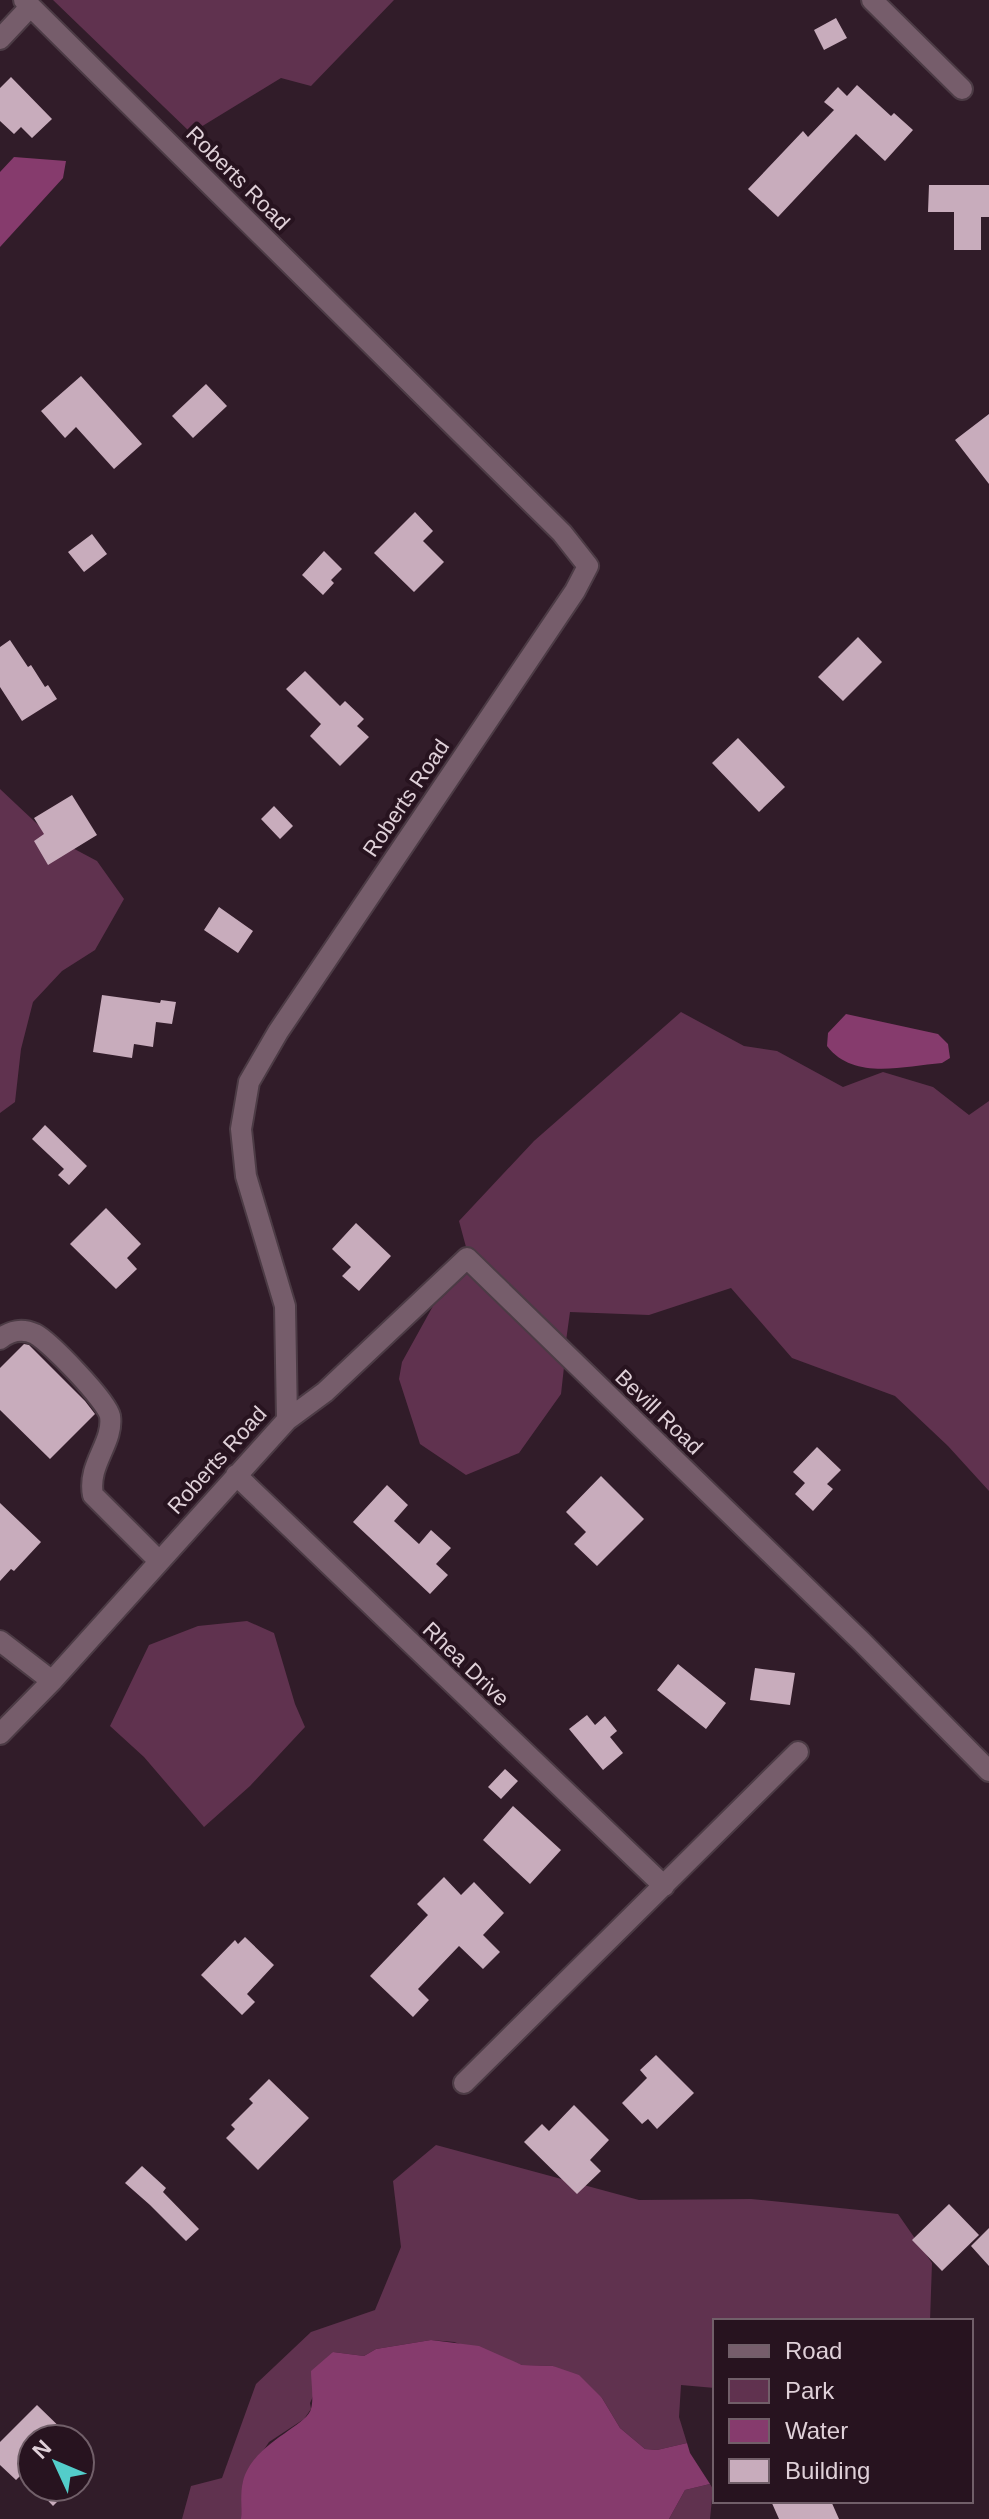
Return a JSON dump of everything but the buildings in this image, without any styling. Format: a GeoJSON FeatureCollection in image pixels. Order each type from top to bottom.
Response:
{"type":"FeatureCollection","features":[{"type":"Feature","properties":{"kind":"street"},"geometry":{"type":"LineString","coordinates":[[872,0],[962,89]]}},
{"type":"Feature","properties":{"kind":"street"},"geometry":{"type":"LineString","coordinates":[[0,39],[27,3]]}},
{"type":"Feature","properties":{"kind":"street","name":"Roberts Road"},"geometry":{"type":"LineString","coordinates":[[0,1734],[52,1681],[287,1420],[285,1306],[246,1176],[241,1129],[249,1082],[278,1032],[575,591],[588,566],[562,533],[27,3]]}},
{"type":"Feature","properties":{"kind":"street","name":"Bevill Road"},"geometry":{"type":"LineString","coordinates":[[287,1420],[325,1392],[467,1258],[861,1641],[989,1771]]}},
{"type":"Feature","properties":{"kind":"street"},"geometry":{"type":"LineString","coordinates":[[0,1339],[9,1332],[17,1331],[37,1335],[105,1403],[110,1422],[91,1479],[93,1495],[159,1561]]}},
{"type":"Feature","properties":{"kind":"street","name":"Rhea Drive"},"geometry":{"type":"LineString","coordinates":[[236,1475],[664,1886]]}},
{"type":"Feature","properties":{"kind":"street"},"geometry":{"type":"LineString","coordinates":[[0,1641],[52,1681]]}},
{"type":"Feature","properties":{"kind":"street"},"geometry":{"type":"LineString","coordinates":[[464,2083],[798,1752]]}},
{"type":"Feature","properties":{"kind":"green space"},"geometry":{"type":"Polygon","coordinates":[[[53,0],[394,0],[311,86],[281,78],[191,133],[53,0]]]}},
{"type":"Feature","properties":{"kind":"green space"},"geometry":{"type":"Polygon","coordinates":[[[0,789],[50,836],[97,861],[124,899],[95,950],[62,971],[33,1002],[21,1049],[15,1102],[0,1113],[0,789]]]}},
{"type":"Feature","properties":{"kind":"green space"},"geometry":{"type":"Polygon","coordinates":[[[681,1012],[744,1046],[777,1051],[843,1087],[883,1072],[933,1087],[969,1115],[989,1101],[989,1491],[948,1446],[895,1396],[792,1358],[731,1288],[649,1315],[570,1312],[566,1341],[474,1251],[464,1250],[466,1247],[459,1221],[534,1141],[681,1012]]]}},
{"type":"Feature","properties":{"kind":"green space"},"geometry":{"type":"Polygon","coordinates":[[[468,1273],[564,1367],[561,1394],[519,1453],[466,1475],[420,1444],[399,1379],[402,1362],[433,1306],[468,1273]]]}},
{"type":"Feature","properties":{"kind":"green space"},"geometry":{"type":"Polygon","coordinates":[[[247,1621],[274,1633],[305,1727],[250,1786],[204,1827],[144,1757],[110,1726],[149,1645],[198,1626],[247,1621]]]}},
{"type":"Feature","properties":{"kind":"green space"},"geometry":{"type":"Polygon","coordinates":[[[436,2145],[639,2200],[751,2199],[898,2214],[932,2263],[930,2319],[713,2319],[713,2388],[681,2385],[679,2417],[687,2443],[657,2450],[645,2449],[620,2428],[602,2398],[553,2366],[522,2365],[454,2342],[431,2340],[376,2349],[364,2356],[333,2352],[310,2403],[311,2409],[304,2419],[269,2442],[243,2481],[241,2519],[182,2519],[191,2486],[222,2478],[256,2384],[311,2332],[375,2310],[401,2247],[393,2181],[436,2145]]]}},
{"type":"Feature","properties":{"kind":"green space"},"geometry":{"type":"Polygon","coordinates":[[[710,2484],[713,2489],[710,2519],[669,2519],[685,2490],[710,2484]]]}},
{"type":"Feature","properties":{"kind":"water"},"geometry":{"type":"Polygon","coordinates":[[[14,157],[66,161],[63,178],[0,247],[0,172],[14,157]]]}},
{"type":"Feature","properties":{"kind":"water"},"geometry":{"type":"Polygon","coordinates":[[[846,1014],[938,1034],[948,1044],[950,1058],[942,1063],[880,1069],[851,1064],[827,1046],[828,1033],[846,1014]]]}},
{"type":"Feature","properties":{"kind":"water"},"geometry":{"type":"Polygon","coordinates":[[[431,2340],[479,2346],[522,2365],[553,2366],[579,2375],[602,2398],[620,2428],[645,2449],[657,2450],[687,2443],[710,2484],[685,2490],[669,2519],[241,2519],[242,2486],[249,2468],[257,2456],[300,2422],[311,2409],[311,2371],[333,2352],[364,2356],[376,2349],[431,2340]]]}}]}
